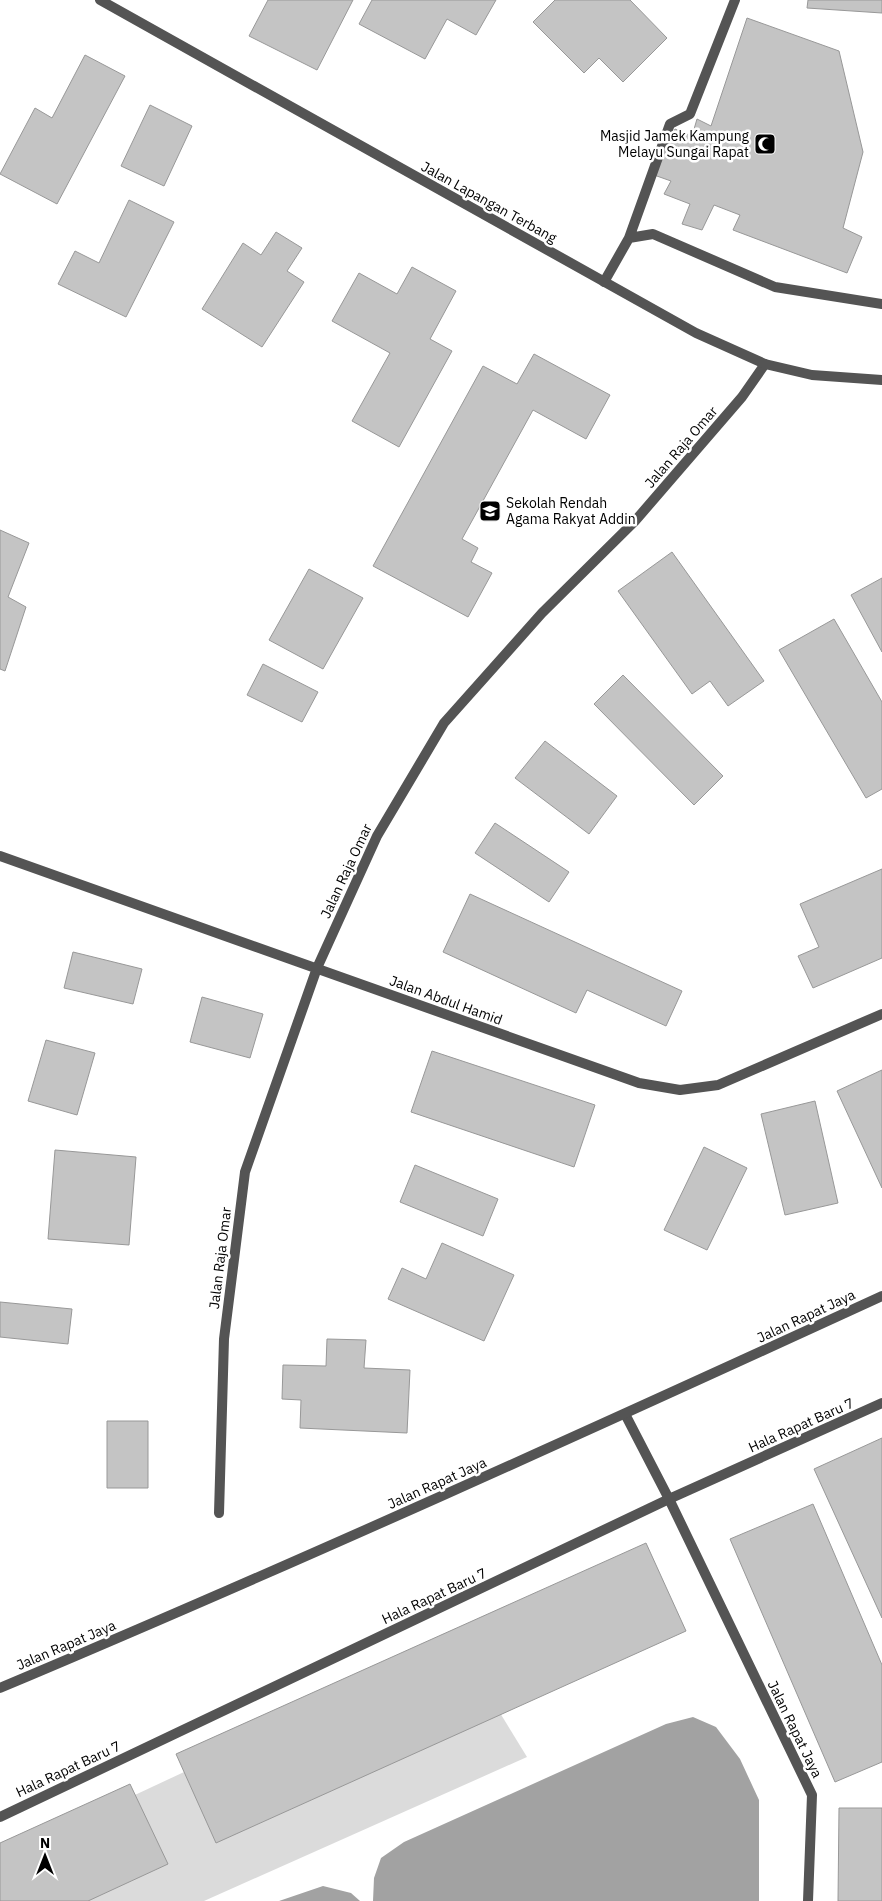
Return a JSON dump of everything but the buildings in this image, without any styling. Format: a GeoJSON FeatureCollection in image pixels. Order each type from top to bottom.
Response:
{"type":"FeatureCollection","features":[{"type":"Feature","properties":{"kind":"street","name":"Jalan Lapangan Terbang"},"geometry":{"type":"LineString","coordinates":[[100,0],[696,333],[765,364],[812,375],[870,381],[882,380]]}},
{"type":"Feature","properties":{"kind":"street"},"geometry":{"type":"LineString","coordinates":[[604,282],[629,238],[670,124],[690,114],[735,0]]}},
{"type":"Feature","properties":{"kind":"street"},"geometry":{"type":"LineString","coordinates":[[629,238],[653,234],[775,287],[882,304]]}},
{"type":"Feature","properties":{"kind":"street","name":"Jalan Raja Omar"},"geometry":{"type":"LineString","coordinates":[[219,1513],[224,1339],[245,1172],[316,968],[377,836],[444,723],[542,613],[635,521],[742,397],[765,364]]}},
{"type":"Feature","properties":{"kind":"street","name":"Jalan Abdul Hamid"},"geometry":{"type":"LineString","coordinates":[[0,856],[639,1083],[680,1090],[718,1085],[882,1014]]}},
{"type":"Feature","properties":{"kind":"street","name":"Jalan Rapat Jaya"},"geometry":{"type":"LineString","coordinates":[[0,1688],[212,1599],[625,1414],[882,1296]]}},
{"type":"Feature","properties":{"kind":"street","name":"Hala Rapat Baru 7"},"geometry":{"type":"LineString","coordinates":[[0,1817],[669,1499],[882,1403]]}},
{"type":"Feature","properties":{"kind":"street","name":"Jalan Rapat Jaya"},"geometry":{"type":"LineString","coordinates":[[625,1414],[669,1499],[812,1795],[808,1901]]}},
{"type":"Feature","properties":{"kind":"shaded area"},"geometry":{"type":"Polygon","coordinates":[[[458,1644],[527,1757],[204,1901],[0,1901],[0,1858],[458,1644]]]}},
{"type":"Feature","properties":{"kind":"shaded area"},"geometry":{"type":"Polygon","coordinates":[[[693,1717],[716,1727],[740,1759],[759,1800],[759,1901],[373,1901],[374,1878],[381,1858],[404,1842],[666,1724],[693,1717]]]}},
{"type":"Feature","properties":{"kind":"shaded area"},"geometry":{"type":"Polygon","coordinates":[[[323,1886],[351,1893],[360,1901],[279,1901],[323,1886]]]}},
{"type":"Feature","properties":{"kind":"place","name":"Masjid Jamek Kampung Melayu Sungai Rapat"},"geometry":{"type":"Point","coordinates":[765,144]}},
{"type":"Feature","properties":{"kind":"place","name":"Sekolah Rendah Agama Rakyat Addin"},"geometry":{"type":"Point","coordinates":[490,511]}}]}
